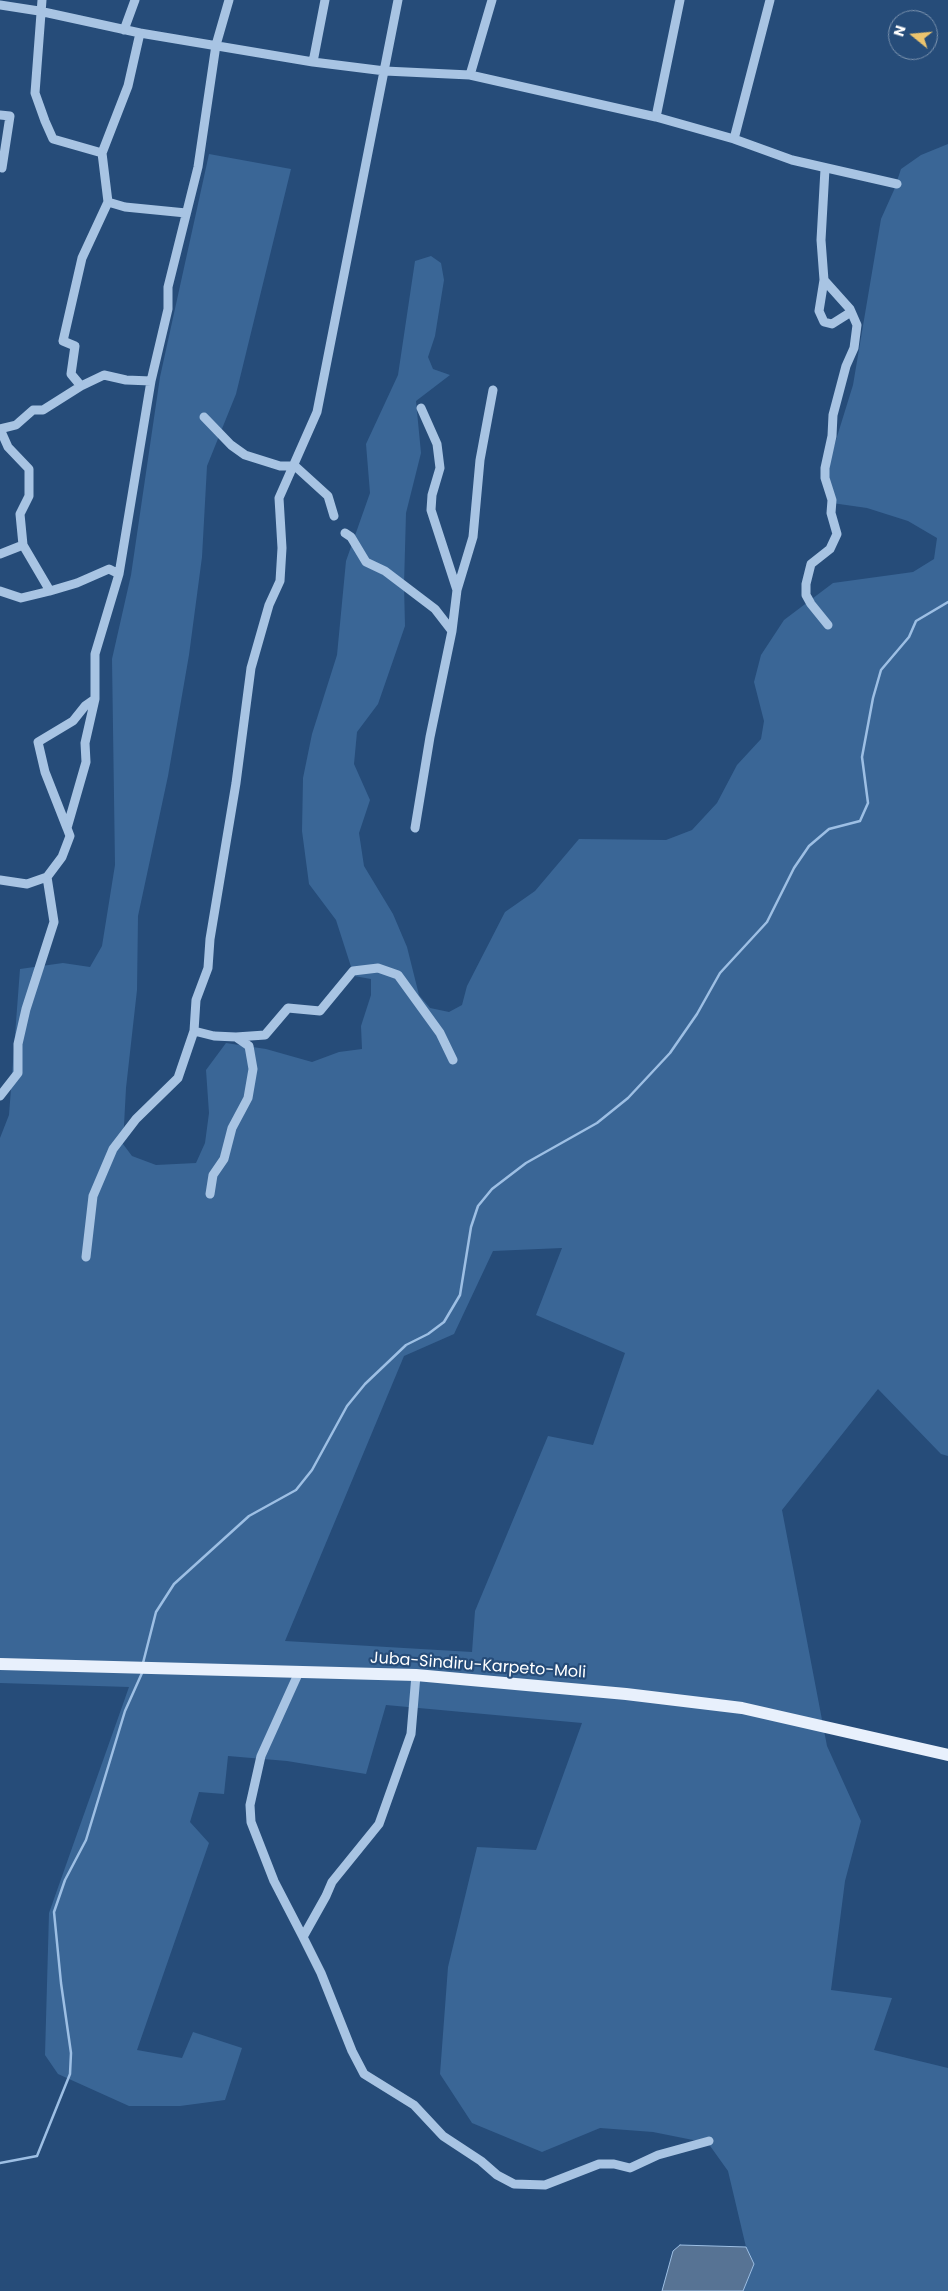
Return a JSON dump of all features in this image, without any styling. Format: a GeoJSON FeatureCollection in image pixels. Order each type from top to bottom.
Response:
{"type":"FeatureCollection","features":[{"type":"Feature","properties":{"kind":"main road","name":"Juba-Sindiru-Karpeto-Moli"},"geometry":{"type":"LineString","coordinates":[[0,1664],[416,1675],[626,1694],[742,1708],[948,1755]]}},
{"type":"Feature","properties":{"kind":"street"},"geometry":{"type":"LineString","coordinates":[[42,0],[39,11],[35,93],[53,139],[102,153]]}},
{"type":"Feature","properties":{"kind":"street"},"geometry":{"type":"LineString","coordinates":[[124,30],[135,0]]}},
{"type":"Feature","properties":{"kind":"street"},"geometry":{"type":"LineString","coordinates":[[68,828],[86,762],[85,743],[95,698],[95,654],[119,574],[151,381],[168,309],[168,287],[198,167],[216,45],[229,0]]}},
{"type":"Feature","properties":{"kind":"street"},"geometry":{"type":"LineString","coordinates":[[314,62],[325,0]]}},
{"type":"Feature","properties":{"kind":"street"},"geometry":{"type":"LineString","coordinates":[[86,1257],[93,1196],[113,1149],[136,1119],[178,1078],[194,1031],[196,1000],[208,968],[210,939],[236,782],[251,668],[269,605],[280,581],[282,548],[279,498],[295,466],[317,412],[398,0]]}},
{"type":"Feature","properties":{"kind":"street"},"geometry":{"type":"LineString","coordinates":[[470,75],[492,0]]}},
{"type":"Feature","properties":{"kind":"street"},"geometry":{"type":"LineString","coordinates":[[656,117],[680,0]]}},
{"type":"Feature","properties":{"kind":"street"},"geometry":{"type":"LineString","coordinates":[[734,139],[770,0]]}},
{"type":"Feature","properties":{"kind":"street"},"geometry":{"type":"LineString","coordinates":[[0,5],[39,11],[140,33],[314,62],[385,71],[470,75],[656,117],[734,139],[792,160],[898,184]]}},
{"type":"Feature","properties":{"kind":"street"},"geometry":{"type":"LineString","coordinates":[[81,386],[71,374],[75,346],[63,341],[82,258],[108,202],[102,153],[128,86],[140,33]]}},
{"type":"Feature","properties":{"kind":"street"},"geometry":{"type":"LineString","coordinates":[[0,115],[10,116],[2,168],[0,167]]}},
{"type":"Feature","properties":{"kind":"street"},"geometry":{"type":"LineString","coordinates":[[825,169],[821,240],[824,280],[819,311],[824,322],[832,324],[851,312]]}},
{"type":"Feature","properties":{"kind":"street"},"geometry":{"type":"LineString","coordinates":[[108,202],[125,207],[186,213]]}},
{"type":"Feature","properties":{"kind":"street"},"geometry":{"type":"LineString","coordinates":[[824,280],[851,312],[857,325],[857,334],[833,415],[832,436],[825,468],[825,478],[832,500],[831,513],[837,534],[830,549],[811,564],[806,584],[806,595],[828,625]]}},
{"type":"Feature","properties":{"kind":"street"},"geometry":{"type":"LineString","coordinates":[[50,591],[23,544],[20,514],[29,496],[29,469],[8,447],[0,429],[16,425],[33,410],[43,410],[81,386],[104,375],[126,380],[151,381]]}},
{"type":"Feature","properties":{"kind":"street"},"geometry":{"type":"LineString","coordinates":[[415,828],[432,728],[452,631],[457,590],[473,537],[480,460],[493,390]]}},
{"type":"Feature","properties":{"kind":"street"},"geometry":{"type":"LineString","coordinates":[[421,408],[437,444],[440,468],[432,494],[430,510],[457,590]]}},
{"type":"Feature","properties":{"kind":"street"},"geometry":{"type":"LineString","coordinates":[[204,417],[231,445],[245,455],[280,466],[295,466],[328,496],[334,516]]}},
{"type":"Feature","properties":{"kind":"street"},"geometry":{"type":"LineString","coordinates":[[345,533],[351,538],[366,562],[385,572],[435,609],[452,631]]}},
{"type":"Feature","properties":{"kind":"street"},"geometry":{"type":"LineString","coordinates":[[0,554],[23,544]]}},
{"type":"Feature","properties":{"kind":"street"},"geometry":{"type":"LineString","coordinates":[[0,590],[21,598],[50,591],[109,569],[119,574]]}},
{"type":"Feature","properties":{"kind":"street"},"geometry":{"type":"LineString","coordinates":[[0,880],[28,884],[47,877],[62,857],[70,836],[45,772],[38,742],[73,721],[85,706],[95,698]]}},
{"type":"Feature","properties":{"kind":"street"},"geometry":{"type":"LineString","coordinates":[[0,1096],[18,1073],[18,1044],[26,1009],[54,922],[47,877]]}},
{"type":"Feature","properties":{"kind":"street"},"geometry":{"type":"LineString","coordinates":[[194,1031],[214,1036],[264,1035],[288,1008],[320,1011],[353,971],[378,968],[398,975],[440,1033],[453,1060]]}},
{"type":"Feature","properties":{"kind":"street"},"geometry":{"type":"LineString","coordinates":[[210,1194],[213,1175],[224,1159],[232,1128],[248,1098],[253,1069],[249,1046],[236,1037]]}},
{"type":"Feature","properties":{"kind":"street"},"geometry":{"type":"LineString","coordinates":[[298,1672],[261,1756],[250,1805],[251,1822],[274,1881],[321,1973],[352,2051],[364,2074],[414,2105],[443,2136],[481,2161],[497,2175],[514,2184],[545,2185],[599,2164],[614,2164],[630,2168],[658,2155],[709,2141]]}},
{"type":"Feature","properties":{"kind":"street"},"geometry":{"type":"LineString","coordinates":[[303,1937],[332,1882],[379,1824],[411,1734],[416,1675]]}},
{"type":"Feature","properties":{"kind":"shaded area"},"geometry":{"type":"Polygon","coordinates":[[[948,144],[948,1456],[941,1454],[878,1389],[782,1510],[827,1746],[861,1821],[845,1881],[831,1990],[892,1998],[874,2050],[948,2068],[948,2291],[743,2291],[754,2264],[746,2247],[728,2171],[708,2143],[653,2132],[600,2128],[542,2152],[472,2123],[440,2074],[448,1967],[477,1847],[536,1850],[582,1723],[386,1705],[366,1774],[287,1761],[228,1756],[224,1794],[199,1792],[190,1822],[209,1843],[137,2050],[182,2058],[193,2032],[242,2048],[225,2100],[180,2106],[129,2106],[58,2074],[45,2055],[49,1913],[129,1687],[0,1683],[0,1138],[9,1115],[20,969],[63,963],[90,967],[102,946],[115,865],[112,659],[131,575],[160,377],[209,154],[291,169],[236,394],[207,466],[202,557],[189,655],[168,776],[138,916],[137,990],[126,1088],[123,1144],[132,1156],[156,1165],[196,1163],[205,1143],[209,1113],[206,1070],[226,1043],[266,1049],[312,1062],[339,1052],[362,1049],[361,1026],[371,995],[371,979],[354,976],[336,920],[309,884],[302,831],[303,778],[312,734],[337,655],[346,561],[370,493],[366,444],[398,375],[415,261],[431,256],[441,263],[444,280],[435,336],[428,357],[433,369],[450,375],[416,401],[421,453],[406,513],[405,626],[378,704],[357,732],[354,764],[370,800],[359,833],[364,866],[393,914],[407,947],[419,995],[430,1008],[449,1012],[462,1005],[467,986],[505,912],[535,891],[579,839],[666,840],[692,830],[717,803],[737,765],[761,739],[764,721],[754,682],[761,655],[784,620],[833,583],[913,572],[934,559],[937,538],[908,521],[867,508],[832,503],[823,482],[853,385],[881,219],[901,169],[921,155],[948,144]],[[562,1248],[493,1251],[454,1334],[404,1356],[285,1641],[472,1652],[475,1611],[548,1436],[593,1445],[625,1353],[536,1315],[562,1248]]]}},
{"type":"Feature","properties":{"kind":"shaded area"},"geometry":{"type":"Polygon","coordinates":[[[680,2245],[746,2247],[754,2264],[743,2291],[662,2291],[673,2251],[680,2245]]]}},
{"type":"Feature","properties":{"kind":"waterway"},"geometry":{"type":"LineString","coordinates":[[143,1663],[156,1612],[174,1584],[249,1516],[296,1490],[312,1470],[347,1406],[365,1384],[406,1345],[428,1334],[444,1322],[460,1295],[471,1227],[478,1206],[492,1189],[526,1163],[597,1123],[628,1098],[670,1053],[697,1014],[720,973],[767,922],[794,868],[809,846],[829,829],[860,821],[868,803],[862,757],[873,698],[881,670],[909,637],[916,621],[948,602]]}},
{"type":"Feature","properties":{"kind":"waterway"},"geometry":{"type":"LineString","coordinates":[[0,2163],[37,2156],[70,2074],[71,2053],[61,1983],[54,1912],[65,1880],[86,1840],[125,1711],[142,1673]]}}]}
